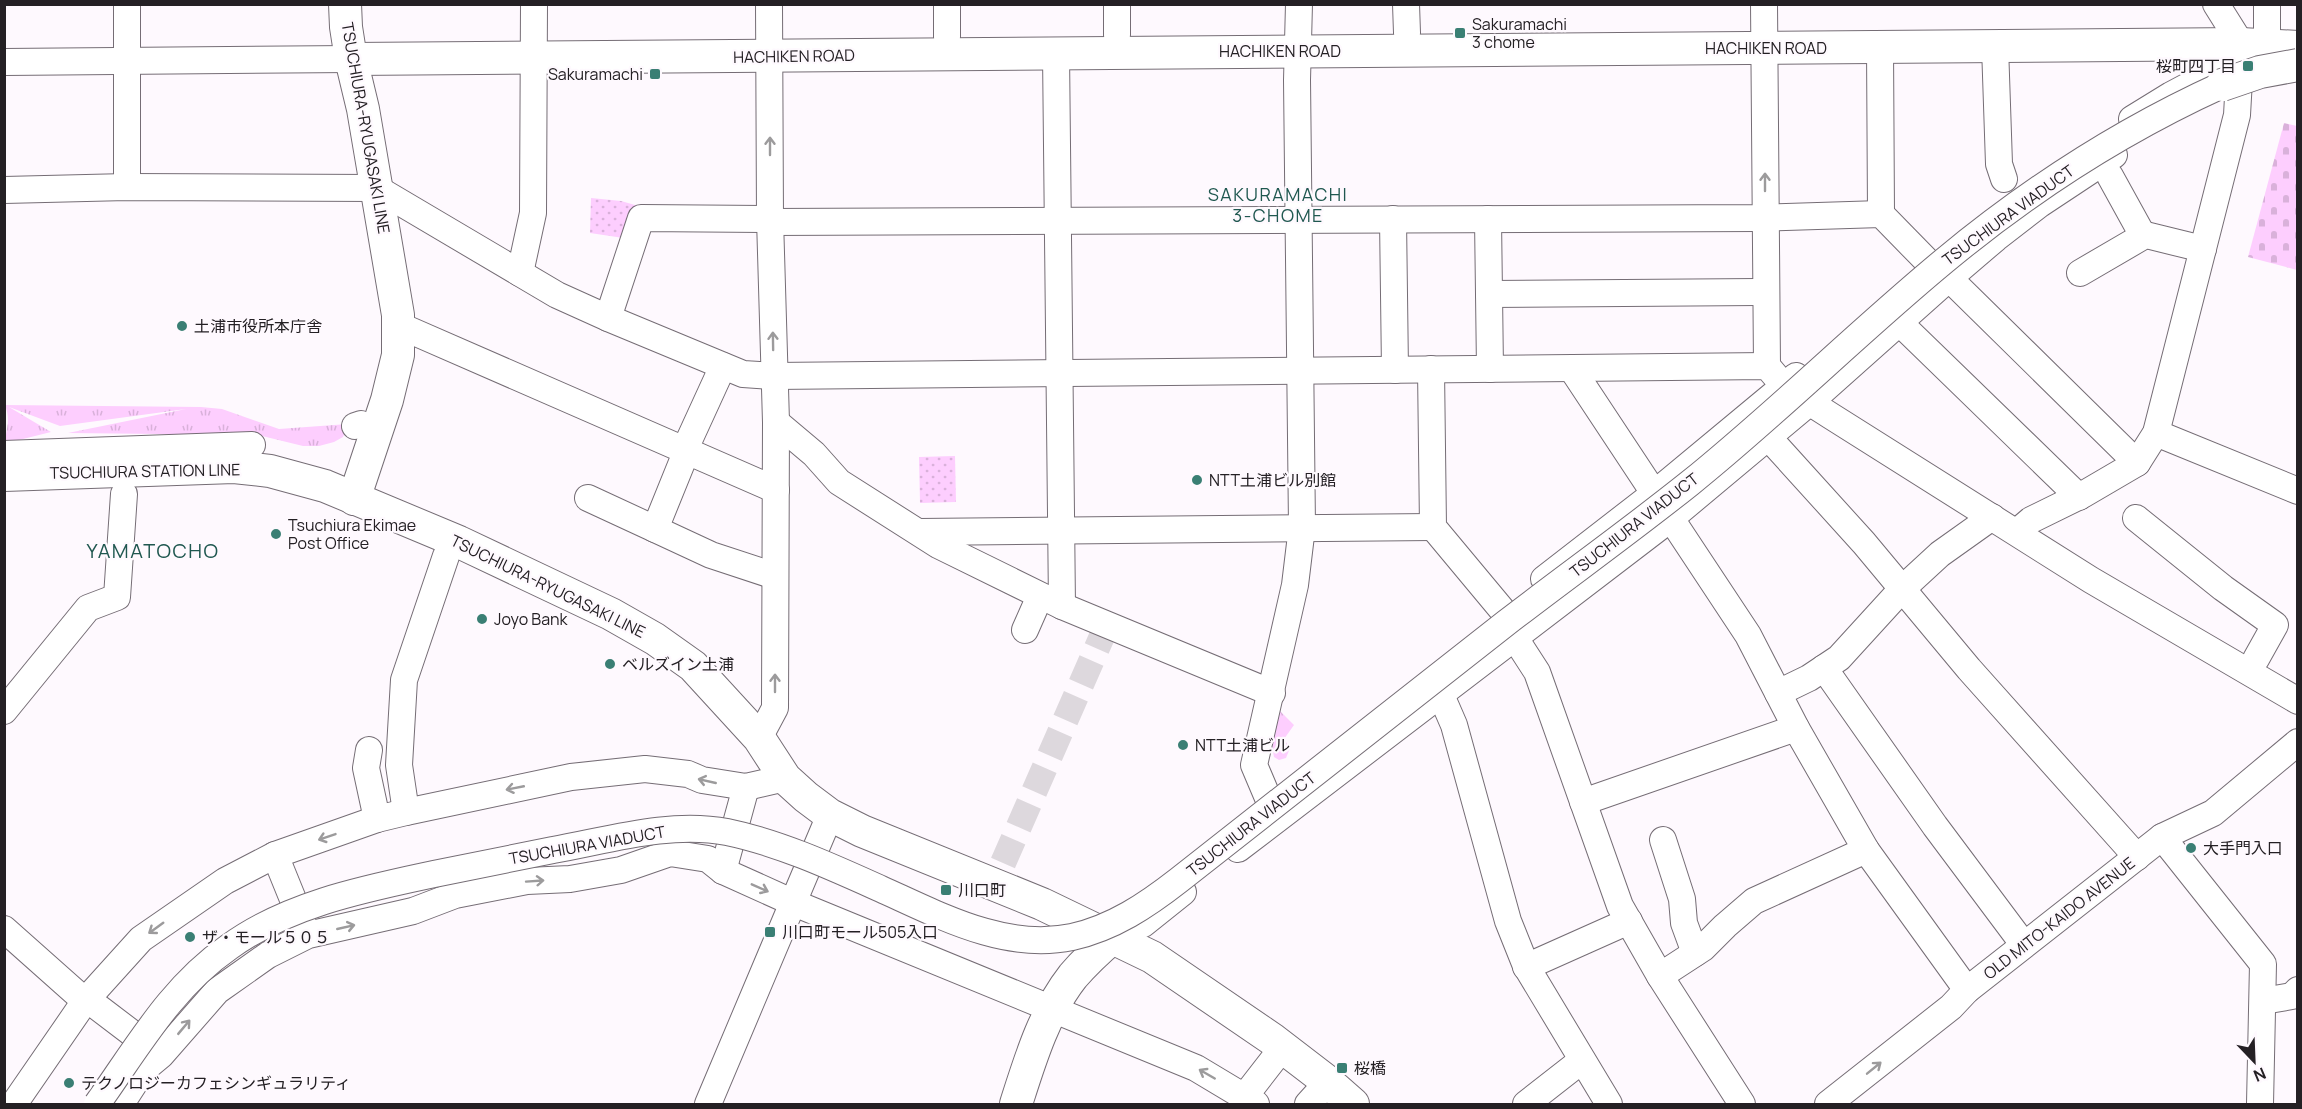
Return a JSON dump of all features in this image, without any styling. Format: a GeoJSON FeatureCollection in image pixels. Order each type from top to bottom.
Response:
{"type":"FeatureCollection","features":[{"type":"Feature","properties":{"kind":"main road","name":"TSUCHIURA-RYUGASAKI LINE"},"geometry":{"type":"LineString","coordinates":[[345,4],[351,59],[363,109],[392,270],[398,325],[398,355],[387,400],[354,499],[527,573],[656,639],[693,666],[759,738],[785,778],[830,815],[862,831],[1042,904],[1113,937],[1166,966],[1283,1047],[1318,1093],[1353,1104]]}},
{"type":"Feature","properties":{"kind":"main road","name":"HACHIKEN ROAD"},"geometry":{"type":"LineString","coordinates":[[351,59],[2208,45]]}},
{"type":"Feature","properties":{"kind":"main road"},"geometry":{"type":"LineString","coordinates":[[2208,45],[2265,63]]}},
{"type":"Feature","properties":{"kind":"main road","name":"TSUCHIURA STATION LINE"},"geometry":{"type":"LineString","coordinates":[[4,475],[234,467],[299,477],[354,499]]}},
{"type":"Feature","properties":{"kind":"main road"},"geometry":{"type":"LineString","coordinates":[[1016,1104],[1038,1040],[1053,1008],[1083,965],[1113,937]]}},
{"type":"Feature","properties":{"kind":"street"},"geometry":{"type":"LineString","coordinates":[[127,4],[127,187]]}},
{"type":"Feature","properties":{"kind":"street"},"geometry":{"type":"LineString","coordinates":[[520,273],[533,213],[534,4]]}},
{"type":"Feature","properties":{"kind":"street"},"geometry":{"type":"LineString","coordinates":[[759,738],[775,708],[776,422],[770,220],[768,4]]}},
{"type":"Feature","properties":{"kind":"street"},"geometry":{"type":"LineString","coordinates":[[947,4],[948,37]]}},
{"type":"Feature","properties":{"kind":"street"},"geometry":{"type":"LineString","coordinates":[[1117,4],[1117,35]]}},
{"type":"Feature","properties":{"kind":"street"},"geometry":{"type":"LineString","coordinates":[[1268,798],[1254,765],[1295,585],[1302,527],[1299,4]]}},
{"type":"Feature","properties":{"kind":"street"},"geometry":{"type":"LineString","coordinates":[[1406,4],[1407,33]]}},
{"type":"Feature","properties":{"kind":"street"},"geometry":{"type":"LineString","coordinates":[[1764,4],[1767,366],[1784,386],[2091,580],[2298,701]]}},
{"type":"Feature","properties":{"kind":"street"},"geometry":{"type":"LineString","coordinates":[[2199,4],[2208,24],[2208,45]]}},
{"type":"Feature","properties":{"kind":"street"},"geometry":{"type":"LineString","coordinates":[[2216,4],[2265,63]]}},
{"type":"Feature","properties":{"kind":"street"},"geometry":{"type":"LineString","coordinates":[[2017,532],[2031,520],[2079,497],[2137,463],[2156,433],[2237,115],[2265,63],[2267,4]]}},
{"type":"Feature","properties":{"kind":"street"},"geometry":{"type":"LineString","coordinates":[[1995,46],[1999,164],[2004,179]]}},
{"type":"Feature","properties":{"kind":"street"},"geometry":{"type":"LineString","coordinates":[[1880,47],[1881,214],[1928,261]]}},
{"type":"Feature","properties":{"kind":"street"},"geometry":{"type":"LineString","coordinates":[[1025,630],[1051,601],[1061,529],[1056,53]]}},
{"type":"Feature","properties":{"kind":"street"},"geometry":{"type":"LineString","coordinates":[[11,63],[351,59]]}},
{"type":"Feature","properties":{"kind":"street"},"geometry":{"type":"LineString","coordinates":[[1113,937],[1127,914],[1268,798],[1655,493],[1784,386],[1928,261],[2026,186],[2171,95],[2265,63]]}},
{"type":"Feature","properties":{"kind":"street"},"geometry":{"type":"LineString","coordinates":[[1113,937],[1143,924],[1670,519],[1809,402],[1948,279],[2040,204],[2151,132],[2265,63]]}},
{"type":"Feature","properties":{"kind":"street","name":"TSUCHIURA VIADUCT"},"geometry":{"type":"LineString","coordinates":[[98,1104],[168,1001],[201,969],[230,946],[257,929],[325,901],[366,888],[637,834],[696,829],[742,836],[833,868],[965,925],[1020,939],[1046,940],[1074,936],[1117,921],[1148,904],[1690,482],[1798,391],[1922,280],[2024,200],[2080,163],[2175,106],[2265,63]]}},
{"type":"Feature","properties":{"kind":"street"},"geometry":{"type":"LineString","coordinates":[[2110,176],[2142,234],[2203,249]]}},
{"type":"Feature","properties":{"kind":"street"},"geometry":{"type":"LineString","coordinates":[[4,190],[127,187],[376,188],[557,295],[743,374],[774,376],[1060,375],[1767,366]]}},
{"type":"Feature","properties":{"kind":"street"},"geometry":{"type":"LineString","coordinates":[[608,318],[641,218],[1058,222],[1765,218],[1881,214]]}},
{"type":"Feature","properties":{"kind":"street"},"geometry":{"type":"LineString","coordinates":[[1393,219],[1395,370]]}},
{"type":"Feature","properties":{"kind":"street"},"geometry":{"type":"LineString","coordinates":[[1488,219],[1490,369]]}},
{"type":"Feature","properties":{"kind":"street"},"geometry":{"type":"LineString","coordinates":[[2080,273],[2140,238],[2142,234]]}},
{"type":"Feature","properties":{"kind":"street"},"geometry":{"type":"LineString","coordinates":[[1957,285],[2137,463]]}},
{"type":"Feature","properties":{"kind":"street"},"geometry":{"type":"LineString","coordinates":[[1489,294],[1758,292]]}},
{"type":"Feature","properties":{"kind":"street"},"geometry":{"type":"LineString","coordinates":[[398,325],[776,489]]}},
{"type":"Feature","properties":{"kind":"street"},"geometry":{"type":"LineString","coordinates":[[1907,330],[2079,497]]}},
{"type":"Feature","properties":{"kind":"street"},"geometry":{"type":"LineString","coordinates":[[655,529],[686,450],[723,366]]}},
{"type":"Feature","properties":{"kind":"street"},"geometry":{"type":"LineString","coordinates":[[1431,369],[1433,527],[1503,611],[1515,638],[1537,672],[1620,906],[1660,976],[1742,1104]]}},
{"type":"Feature","properties":{"kind":"street"},"geometry":{"type":"LineString","coordinates":[[1572,369],[1748,635],[1796,728],[1866,850],[1967,990]]}},
{"type":"Feature","properties":{"kind":"street"},"geometry":{"type":"LineString","coordinates":[[776,422],[814,454],[839,483],[938,546],[1051,601],[1272,693]]}},
{"type":"Feature","properties":{"kind":"street"},"geometry":{"type":"LineString","coordinates":[[2156,433],[2298,491]]}},
{"type":"Feature","properties":{"kind":"street"},"geometry":{"type":"LineString","coordinates":[[1768,437],[1864,543],[1969,669],[2137,857]]}},
{"type":"Feature","properties":{"kind":"street"},"geometry":{"type":"LineString","coordinates":[[4,454],[252,445]]}},
{"type":"Feature","properties":{"kind":"street"},"geometry":{"type":"LineString","coordinates":[[4,711],[88,608],[117,597],[124,494]]}},
{"type":"Feature","properties":{"kind":"street"},"geometry":{"type":"LineString","coordinates":[[588,498],[711,555],[775,576]]}},
{"type":"Feature","properties":{"kind":"street"},"geometry":{"type":"LineString","coordinates":[[1778,693],[1839,658],[1902,589],[1940,554],[1992,517]]}},
{"type":"Feature","properties":{"kind":"street"},"geometry":{"type":"LineString","coordinates":[[2136,518],[2223,588],[2275,625],[2256,659]]}},
{"type":"Feature","properties":{"kind":"street"},"geometry":{"type":"LineString","coordinates":[[919,532],[1433,527]]}},
{"type":"Feature","properties":{"kind":"street"},"geometry":{"type":"LineString","coordinates":[[406,812],[399,765],[404,680],[446,556]]}},
{"type":"Feature","properties":{"kind":"street"},"geometry":{"type":"LineString","coordinates":[[1824,668],[1935,826],[2018,937]]}},
{"type":"Feature","properties":{"kind":"street"},"geometry":{"type":"LineString","coordinates":[[1441,695],[1454,725],[1508,921],[1526,967],[1609,1104]]}},
{"type":"Feature","properties":{"kind":"street"},"geometry":{"type":"LineString","coordinates":[[1583,802],[1796,728]]}},
{"type":"Feature","properties":{"kind":"street","name":"OLD MITO-KAIDO AVENUE"},"geometry":{"type":"LineString","coordinates":[[1828,1104],[1950,1007],[1967,990],[2162,837],[2213,813],[2298,741]]}},
{"type":"Feature","properties":{"kind":"street"},"geometry":{"type":"LineString","coordinates":[[369,750],[366,768],[377,819]]}},
{"type":"Feature","properties":{"kind":"street"},"geometry":{"type":"LineString","coordinates":[[15,1104],[86,1000],[141,939],[225,881],[275,855],[377,819],[571,777],[645,769],[688,774],[702,780],[746,787],[785,778]]}},
{"type":"Feature","properties":{"kind":"street"},"geometry":{"type":"LineString","coordinates":[[723,871],[746,787]]}},
{"type":"Feature","properties":{"kind":"street"},"geometry":{"type":"LineString","coordinates":[[708,1104],[830,815]]}},
{"type":"Feature","properties":{"kind":"street"},"geometry":{"type":"LineString","coordinates":[[2162,837],[2263,964],[2260,1104]]}},
{"type":"Feature","properties":{"kind":"street"},"geometry":{"type":"LineString","coordinates":[[1663,840],[1682,899],[1684,923],[1695,953]]}},
{"type":"Feature","properties":{"kind":"street"},"geometry":{"type":"LineString","coordinates":[[1660,976],[1695,953],[1754,901],[1866,850]]}},
{"type":"Feature","properties":{"kind":"street"},"geometry":{"type":"LineString","coordinates":[[121,1104],[143,1070],[161,1055],[217,991],[268,955],[308,935],[413,911],[455,895],[527,881],[570,879],[621,870],[670,853],[708,859],[723,871],[794,903],[1196,1068],[1251,1100],[1283,1047]]}},
{"type":"Feature","properties":{"kind":"street"},"geometry":{"type":"LineString","coordinates":[[275,855],[308,935]]}},
{"type":"Feature","properties":{"kind":"street"},"geometry":{"type":"LineString","coordinates":[[1526,967],[1629,921]]}},
{"type":"Feature","properties":{"kind":"street"},"geometry":{"type":"LineString","coordinates":[[4,928],[86,1000],[161,1055]]}},
{"type":"Feature","properties":{"kind":"street"},"geometry":{"type":"LineString","coordinates":[[2263,1001],[2292,996],[2298,990]]}},
{"type":"Feature","properties":{"kind":"street"},"geometry":{"type":"LineString","coordinates":[[1526,1104],[1581,1061]]}},
{"type":"Feature","properties":{"kind":"green space"},"geometry":{"type":"Polygon","coordinates":[[[2284,123],[2297,126],[2297,270],[2248,257],[2284,123]]]}},
{"type":"Feature","properties":{"kind":"green space"},"geometry":{"type":"Polygon","coordinates":[[[591,198],[621,201],[642,207],[630,239],[590,233],[591,198]]]}},
{"type":"Feature","properties":{"kind":"green space"},"geometry":{"type":"Polygon","coordinates":[[[5,405],[201,407],[222,409],[279,429],[348,424],[343,437],[319,446],[303,446],[258,435],[5,448],[7,411],[5,405]],[[9,407],[51,432],[7,443],[60,439],[251,435],[68,433],[186,409],[60,426],[9,407]]]}},
{"type":"Feature","properties":{"kind":"green space"},"geometry":{"type":"Polygon","coordinates":[[[955,456],[956,502],[920,503],[919,457],[955,456]]]}},
{"type":"Feature","properties":{"kind":"green space"},"geometry":{"type":"Polygon","coordinates":[[[1280,711],[1294,725],[1284,739],[1290,748],[1286,758],[1279,760],[1274,757],[1272,745],[1280,711]]]}},
{"type":"Feature","properties":{"kind":"tunnel"},"geometry":{"type":"LineString","coordinates":[[1003,863],[1107,625]]}},
{"type":"Feature","properties":{"kind":"place","name":"Sakuramachi 3 chome"},"geometry":{"type":"Point","coordinates":[1460,33]}},
{"type":"Feature","properties":{"kind":"place","name":"桜町四丁目"},"geometry":{"type":"Point","coordinates":[2248,66]}},
{"type":"Feature","properties":{"kind":"place","name":"Sakuramachi"},"geometry":{"type":"Point","coordinates":[655,74]}},
{"type":"Feature","properties":{"kind":"place","name":"土浦市役所本庁舎"},"geometry":{"type":"Point","coordinates":[182,326]}},
{"type":"Feature","properties":{"kind":"place","name":"NTT土浦ビル別館"},"geometry":{"type":"Point","coordinates":[1197,480]}},
{"type":"Feature","properties":{"kind":"place","name":"Tsuchiura Ekimae Post Office"},"geometry":{"type":"Point","coordinates":[276,534]}},
{"type":"Feature","properties":{"kind":"place","name":"Joyo Bank"},"geometry":{"type":"Point","coordinates":[482,619]}},
{"type":"Feature","properties":{"kind":"place","name":"ベルズイン土浦"},"geometry":{"type":"Point","coordinates":[610,664]}},
{"type":"Feature","properties":{"kind":"place","name":"NTT土浦ビル"},"geometry":{"type":"Point","coordinates":[1183,745]}},
{"type":"Feature","properties":{"kind":"place","name":"大手門入口"},"geometry":{"type":"Point","coordinates":[2191,848]}},
{"type":"Feature","properties":{"kind":"place","name":"川口町"},"geometry":{"type":"Point","coordinates":[946,890]}},
{"type":"Feature","properties":{"kind":"place","name":"川口町モール505入口"},"geometry":{"type":"Point","coordinates":[770,932]}},
{"type":"Feature","properties":{"kind":"place","name":"ザ・モール５０５"},"geometry":{"type":"Point","coordinates":[190,937]}},
{"type":"Feature","properties":{"kind":"place","name":"桜橋"},"geometry":{"type":"Point","coordinates":[1342,1068]}},
{"type":"Feature","properties":{"kind":"place","name":"テクノロジーカフェシンギュラリティ"},"geometry":{"type":"Point","coordinates":[69,1083]}},
{"type":"Feature","properties":{"kind":"district","name":"SAKURAMACHI 3-CHOME"},"geometry":{"type":"Point","coordinates":[1278,205]}},
{"type":"Feature","properties":{"kind":"district","name":"YAMATOCHO"},"geometry":{"type":"Point","coordinates":[153,551]}}]}
